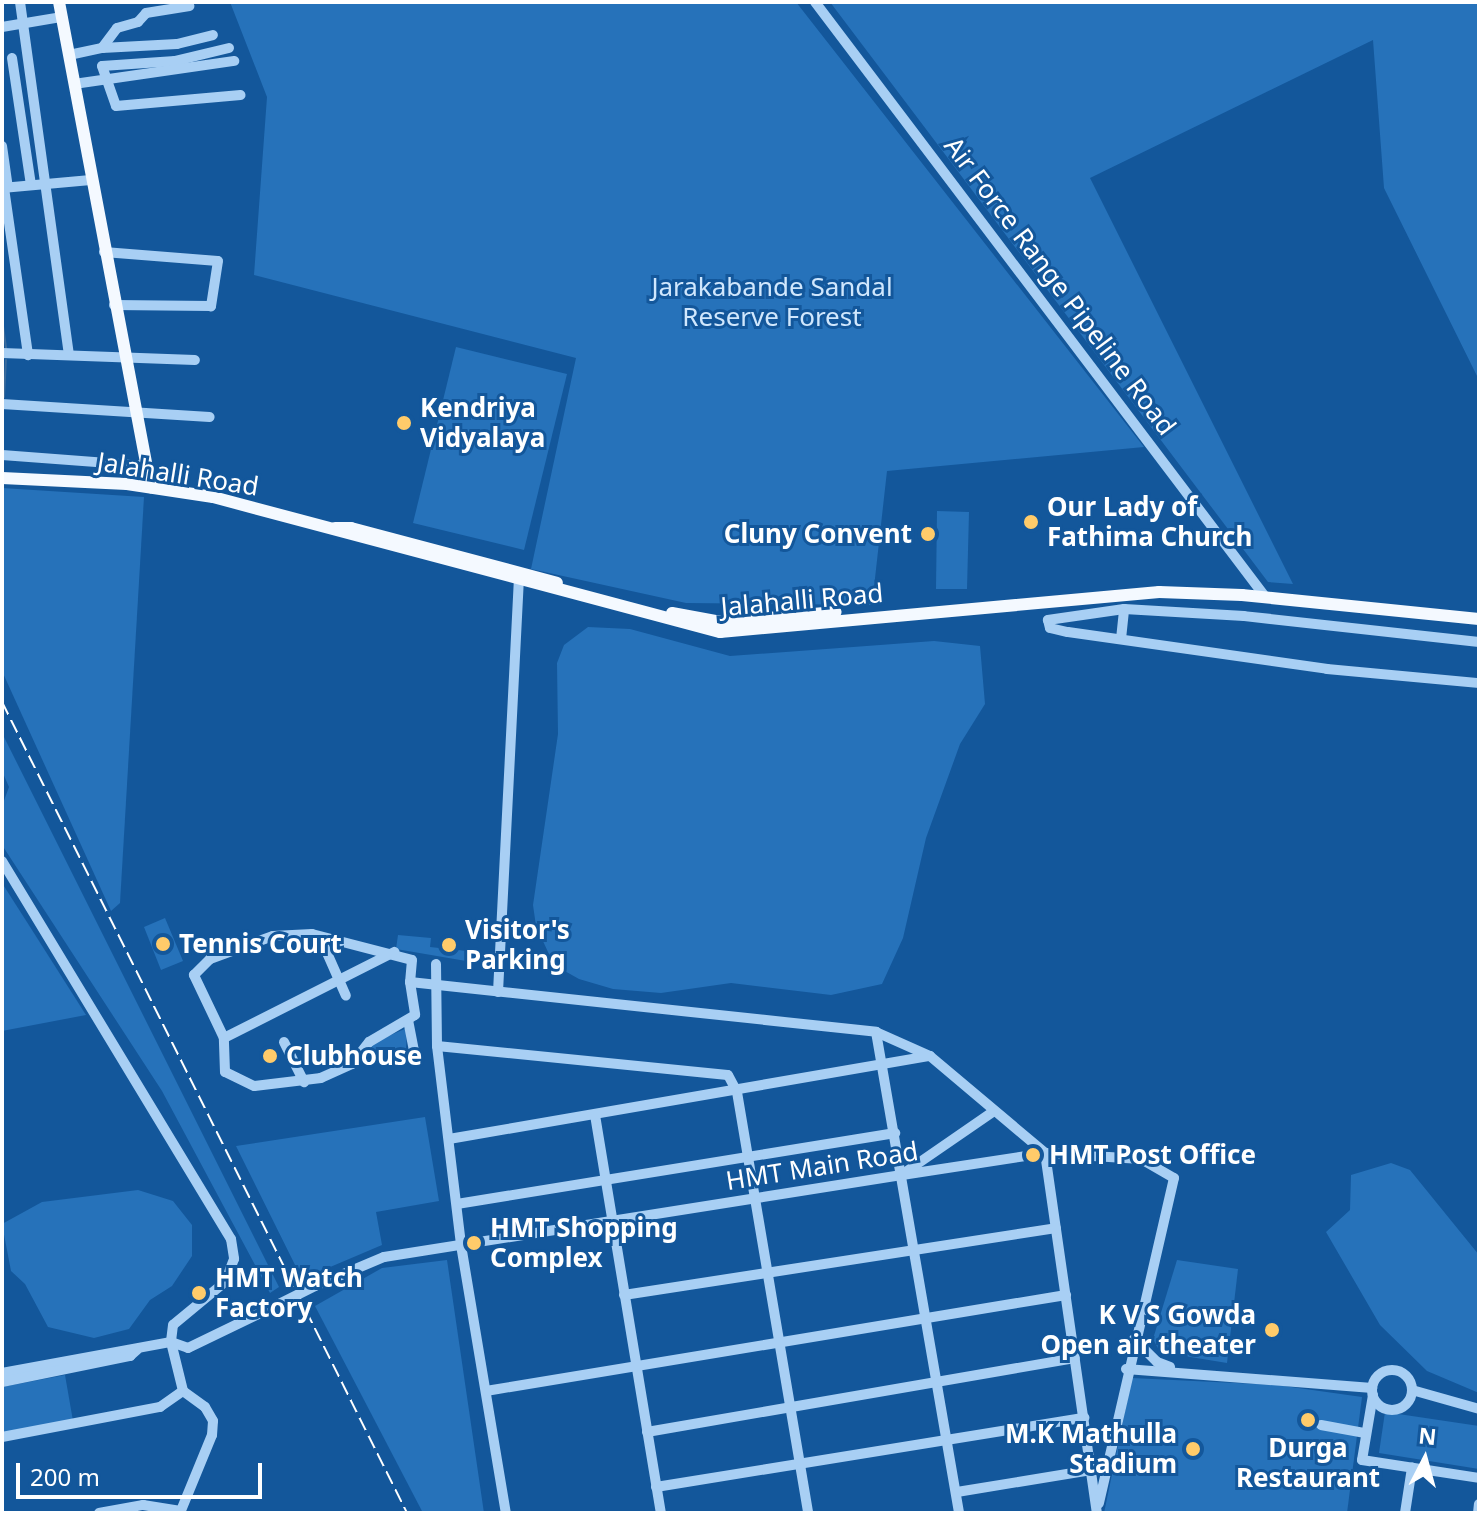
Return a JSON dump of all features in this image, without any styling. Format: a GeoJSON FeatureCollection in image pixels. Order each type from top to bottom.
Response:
{"type":"FeatureCollection","features":[{"type":"Feature","properties":{"kind":"main road"},"geometry":{"type":"LineString","coordinates":[[59,2],[123,356],[151,487]]}},
{"type":"Feature","properties":{"kind":"main road","name":"Jalahalli Road"},"geometry":{"type":"LineString","coordinates":[[2,478],[151,487],[332,528],[706,630],[1115,594],[1202,592],[1266,594],[1479,617]]}},
{"type":"Feature","properties":{"kind":"street"},"geometry":{"type":"LineString","coordinates":[[20,2],[69,355]]}},
{"type":"Feature","properties":{"kind":"street","name":"Air Force Range Pipeline Road"},"geometry":{"type":"LineString","coordinates":[[815,2],[1266,594]]}},
{"type":"Feature","properties":{"kind":"street"},"geometry":{"type":"LineString","coordinates":[[102,48],[117,28],[138,22],[146,13],[189,6]]}},
{"type":"Feature","properties":{"kind":"street"},"geometry":{"type":"LineString","coordinates":[[2,27],[62,17]]}},
{"type":"Feature","properties":{"kind":"street"},"geometry":{"type":"LineString","coordinates":[[69,55],[102,48],[177,44],[213,35]]}},
{"type":"Feature","properties":{"kind":"street"},"geometry":{"type":"LineString","coordinates":[[229,48],[175,61],[102,66],[116,106],[241,95]]}},
{"type":"Feature","properties":{"kind":"street"},"geometry":{"type":"LineString","coordinates":[[12,58],[31,185]]}},
{"type":"Feature","properties":{"kind":"street"},"geometry":{"type":"LineString","coordinates":[[74,84],[105,77],[234,61]]}},
{"type":"Feature","properties":{"kind":"street"},"geometry":{"type":"LineString","coordinates":[[2,146],[28,355]]}},
{"type":"Feature","properties":{"kind":"street"},"geometry":{"type":"LineString","coordinates":[[5,188],[91,180]]}},
{"type":"Feature","properties":{"kind":"street"},"geometry":{"type":"LineString","coordinates":[[104,252],[218,261],[211,306],[114,305]]}},
{"type":"Feature","properties":{"kind":"street"},"geometry":{"type":"LineString","coordinates":[[2,353],[195,360]]}},
{"type":"Feature","properties":{"kind":"street"},"geometry":{"type":"LineString","coordinates":[[2,404],[210,417]]}},
{"type":"Feature","properties":{"kind":"street"},"geometry":{"type":"LineString","coordinates":[[2,455],[147,466]]}},
{"type":"Feature","properties":{"kind":"street"},"geometry":{"type":"LineString","coordinates":[[498,992],[518,577]]}},
{"type":"Feature","properties":{"kind":"street"},"geometry":{"type":"LineString","coordinates":[[1121,639],[1124,609]]}},
{"type":"Feature","properties":{"kind":"street"},"geometry":{"type":"LineString","coordinates":[[1479,642],[1244,616],[1124,609],[1048,620],[1050,628],[1121,639],[1327,669],[1479,683]]}},
{"type":"Feature","properties":{"kind":"street"},"geometry":{"type":"LineString","coordinates":[[2,861],[231,1239],[234,1259],[225,1282],[173,1325],[171,1342],[183,1391],[205,1407],[212,1435],[181,1512],[143,1505],[99,1513]]}},
{"type":"Feature","properties":{"kind":"street"},"geometry":{"type":"LineString","coordinates":[[273,936],[320,937],[394,952],[412,960],[410,982],[415,1015],[369,1042],[352,1064],[304,1082],[254,1086],[231,1078],[221,1061],[224,1038],[200,992],[197,967],[273,936]]}},
{"type":"Feature","properties":{"kind":"street"},"geometry":{"type":"LineString","coordinates":[[320,937],[346,996]]}},
{"type":"Feature","properties":{"kind":"street"},"geometry":{"type":"LineString","coordinates":[[224,1038],[394,952]]}},
{"type":"Feature","properties":{"kind":"street"},"geometry":{"type":"LineString","coordinates":[[436,964],[437,1046],[461,1245],[506,1513]]}},
{"type":"Feature","properties":{"kind":"street"},"geometry":{"type":"LineString","coordinates":[[410,982],[876,1032],[930,1056],[1045,1153],[1098,1513]]}},
{"type":"Feature","properties":{"kind":"street"},"geometry":{"type":"LineString","coordinates":[[408,1020],[414,1051]]}},
{"type":"Feature","properties":{"kind":"street"},"geometry":{"type":"LineString","coordinates":[[876,1032],[957,1492],[959,1512],[946,1513]]}},
{"type":"Feature","properties":{"kind":"street"},"geometry":{"type":"LineString","coordinates":[[284,1042],[304,1082]]}},
{"type":"Feature","properties":{"kind":"street"},"geometry":{"type":"LineString","coordinates":[[437,1046],[728,1075],[737,1092],[808,1513]]}},
{"type":"Feature","properties":{"kind":"street"},"geometry":{"type":"LineString","coordinates":[[449,1139],[883,1068],[930,1056]]}},
{"type":"Feature","properties":{"kind":"street"},"geometry":{"type":"LineString","coordinates":[[902,1175],[994,1111]]}},
{"type":"Feature","properties":{"kind":"street"},"geometry":{"type":"LineString","coordinates":[[595,1115],[661,1513]]}},
{"type":"Feature","properties":{"kind":"street"},"geometry":{"type":"LineString","coordinates":[[457,1204],[895,1133]]}},
{"type":"Feature","properties":{"kind":"street","name":"HMT Main Road"},"geometry":{"type":"LineString","coordinates":[[137,1350],[171,1342],[188,1348],[315,1286],[384,1257],[1045,1153],[1141,1159],[1174,1178],[1126,1369],[1098,1513]]}},
{"type":"Feature","properties":{"kind":"street"},"geometry":{"type":"LineString","coordinates":[[624,1295],[1056,1228]]}},
{"type":"Feature","properties":{"kind":"street"},"geometry":{"type":"LineString","coordinates":[[486,1391],[780,1346],[1066,1295]]}},
{"type":"Feature","properties":{"kind":"street"},"geometry":{"type":"LineString","coordinates":[[1134,1339],[1157,1362],[1176,1369]]}},
{"type":"Feature","properties":{"kind":"street"},"geometry":{"type":"LineString","coordinates":[[2,1373],[137,1350]]}},
{"type":"Feature","properties":{"kind":"street"},"geometry":{"type":"LineString","coordinates":[[2,1382],[118,1359],[137,1350]]}},
{"type":"Feature","properties":{"kind":"street"},"geometry":{"type":"LineString","coordinates":[[647,1432],[790,1410],[1075,1358]]}},
{"type":"Feature","properties":{"kind":"street"},"geometry":{"type":"LineString","coordinates":[[1126,1369],[1176,1369],[1372,1392]]}},
{"type":"Feature","properties":{"kind":"street"},"geometry":{"type":"LineString","coordinates":[[1372,1392],[1381,1407],[1395,1410],[1407,1404],[1412,1390],[1405,1374],[1392,1370],[1381,1373],[1372,1392],[1362,1460],[1479,1478]]}},
{"type":"Feature","properties":{"kind":"street"},"geometry":{"type":"LineString","coordinates":[[1412,1390],[1479,1409]]}},
{"type":"Feature","properties":{"kind":"street"},"geometry":{"type":"LineString","coordinates":[[2,1437],[160,1407],[183,1391]]}},
{"type":"Feature","properties":{"kind":"street"},"geometry":{"type":"LineString","coordinates":[[656,1487],[948,1443],[1084,1418]]}},
{"type":"Feature","properties":{"kind":"street"},"geometry":{"type":"LineString","coordinates":[[1321,1425],[1365,1433]]}},
{"type":"Feature","properties":{"kind":"street"},"geometry":{"type":"LineString","coordinates":[[1405,1513],[1412,1468]]}},
{"type":"Feature","properties":{"kind":"street"},"geometry":{"type":"LineString","coordinates":[[957,1492],[1091,1470]]}},
{"type":"Feature","properties":{"kind":"street"},"geometry":{"type":"LineString","coordinates":[[1478,1513],[1479,1504]]}},
{"type":"Feature","properties":{"kind":"green space","name":"Jarakabande Sandal Reserve Forest"},"geometry":{"type":"Polygon","coordinates":[[[230,2],[796,2],[1144,447],[887,471],[872,605],[686,603],[531,569],[576,358],[254,275],[267,97],[230,2]]]}},
{"type":"Feature","properties":{"kind":"green space"},"geometry":{"type":"Polygon","coordinates":[[[830,2],[1479,2],[1479,380],[1384,188],[1373,40],[1090,178],[1293,584],[1268,582],[830,2]]]}},
{"type":"Feature","properties":{"kind":"green space"},"geometry":{"type":"Polygon","coordinates":[[[456,347],[567,374],[524,550],[413,523],[456,347]]]}},
{"type":"Feature","properties":{"kind":"green space"},"geometry":{"type":"Polygon","coordinates":[[[2,488],[144,497],[120,903],[111,911],[2,671],[2,488]]]}},
{"type":"Feature","properties":{"kind":"green space"},"geometry":{"type":"Polygon","coordinates":[[[937,511],[969,512],[967,589],[936,589],[937,511]]]}},
{"type":"Feature","properties":{"kind":"green space"},"geometry":{"type":"Polygon","coordinates":[[[588,627],[630,629],[730,656],[934,641],[980,646],[985,704],[960,744],[926,838],[903,938],[882,984],[831,995],[731,983],[661,993],[613,989],[579,979],[554,965],[536,926],[533,905],[558,734],[557,663],[564,645],[588,627]]]}},
{"type":"Feature","properties":{"kind":"green space"},"geometry":{"type":"Polygon","coordinates":[[[2,733],[279,1287],[270,1293],[162,1091],[2,845],[2,806],[9,787],[2,771],[2,733]]]}},
{"type":"Feature","properties":{"kind":"green space"},"geometry":{"type":"Polygon","coordinates":[[[2,883],[32,930],[86,1015],[2,1031],[2,883]]]}},
{"type":"Feature","properties":{"kind":"green space","name":"Tennis Court"},"geometry":{"type":"Polygon","coordinates":[[[165,918],[183,961],[161,970],[144,927],[165,918]]]}},
{"type":"Feature","properties":{"kind":"green space"},"geometry":{"type":"Polygon","coordinates":[[[398,935],[431,938],[430,947],[467,951],[466,961],[396,949],[398,935]]]}},
{"type":"Feature","properties":{"kind":"green space"},"geometry":{"type":"Polygon","coordinates":[[[407,1028],[406,1049],[371,1054],[372,1043],[407,1028]]]}},
{"type":"Feature","properties":{"kind":"green space"},"geometry":{"type":"Polygon","coordinates":[[[425,1117],[439,1201],[376,1212],[382,1245],[302,1279],[236,1146],[425,1117]]]}},
{"type":"Feature","properties":{"kind":"green space"},"geometry":{"type":"Polygon","coordinates":[[[1391,1163],[1410,1170],[1479,1255],[1479,1393],[1427,1371],[1380,1325],[1326,1232],[1350,1210],[1351,1175],[1391,1163]]]}},
{"type":"Feature","properties":{"kind":"green space"},"geometry":{"type":"Polygon","coordinates":[[[138,1190],[173,1201],[192,1225],[192,1256],[172,1286],[150,1300],[129,1329],[94,1338],[48,1327],[25,1284],[11,1271],[2,1224],[42,1202],[138,1190]]]}},
{"type":"Feature","properties":{"kind":"green space"},"geometry":{"type":"Polygon","coordinates":[[[447,1260],[484,1513],[423,1513],[315,1306],[382,1268],[447,1260]]]}},
{"type":"Feature","properties":{"kind":"green space"},"geometry":{"type":"Polygon","coordinates":[[[1177,1260],[1238,1269],[1227,1363],[1160,1352],[1153,1339],[1177,1260]]]}},
{"type":"Feature","properties":{"kind":"green space"},"geometry":{"type":"Polygon","coordinates":[[[65,1375],[73,1421],[2,1434],[2,1387],[65,1375]]]}},
{"type":"Feature","properties":{"kind":"green space","name":"M.K Mathulla Stadium"},"geometry":{"type":"Polygon","coordinates":[[[1132,1378],[1277,1385],[1362,1397],[1347,1513],[1104,1513],[1132,1378]]]}},
{"type":"Feature","properties":{"kind":"green space"},"geometry":{"type":"Polygon","coordinates":[[[1385,1412],[1479,1426],[1479,1469],[1379,1453],[1385,1412]]]}},
{"type":"Feature","properties":{"kind":"waterway"},"geometry":{"type":"LineString","coordinates":[[2,319],[6,349]]}},
{"type":"Feature","properties":{"kind":"waterway"},"geometry":{"type":"LineString","coordinates":[[4,397],[6,360]]}},
{"type":"Feature","properties":{"kind":"waterway"},"geometry":{"type":"LineString","coordinates":[[2,438],[3,412]]}},
{"type":"Feature","properties":{"kind":"railway"},"geometry":{"type":"LineString","coordinates":[[2,702],[407,1513]]}},
{"type":"Feature","properties":{"kind":"place","name":"Kendriya Vidyalaya"},"geometry":{"type":"Point","coordinates":[404,423]}},
{"type":"Feature","properties":{"kind":"place","name":"Our Lady of Fathima Church"},"geometry":{"type":"Point","coordinates":[1031,522]}},
{"type":"Feature","properties":{"kind":"place","name":"Cluny Convent"},"geometry":{"type":"Point","coordinates":[928,534]}},
{"type":"Feature","properties":{"kind":"place","name":"Tennis Court"},"geometry":{"type":"Point","coordinates":[163,944]}},
{"type":"Feature","properties":{"kind":"place","name":"Visitor's Parking"},"geometry":{"type":"Point","coordinates":[449,945]}},
{"type":"Feature","properties":{"kind":"place","name":"Clubhouse"},"geometry":{"type":"Point","coordinates":[270,1056]}},
{"type":"Feature","properties":{"kind":"place","name":"HMT Post Office"},"geometry":{"type":"Point","coordinates":[1033,1155]}},
{"type":"Feature","properties":{"kind":"place","name":"HMT Shopping Complex"},"geometry":{"type":"Point","coordinates":[474,1243]}},
{"type":"Feature","properties":{"kind":"place","name":"HMT Watch Factory"},"geometry":{"type":"Point","coordinates":[199,1293]}},
{"type":"Feature","properties":{"kind":"place","name":"K V S Gowda Open air theater"},"geometry":{"type":"Point","coordinates":[1272,1330]}},
{"type":"Feature","properties":{"kind":"place","name":"Durga Restaurant"},"geometry":{"type":"Point","coordinates":[1308,1420]}},
{"type":"Feature","properties":{"kind":"place","name":"M.K Mathulla Stadium"},"geometry":{"type":"Point","coordinates":[1193,1449]}}]}
